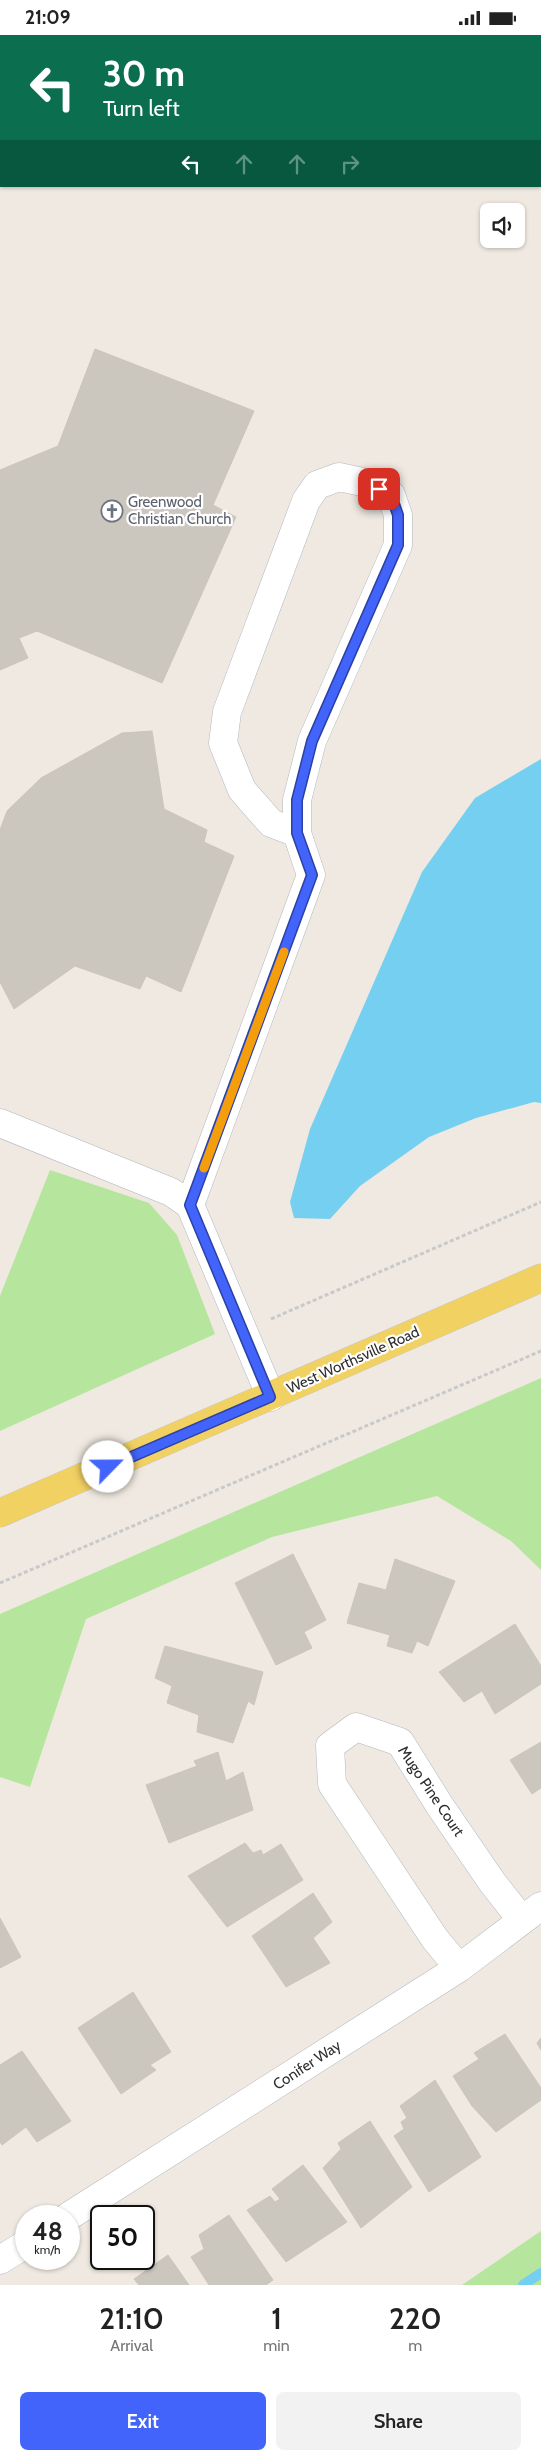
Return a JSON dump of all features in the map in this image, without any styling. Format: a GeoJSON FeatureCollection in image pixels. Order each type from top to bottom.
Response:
{"type":"FeatureCollection","features":[{"type":"Feature","properties":{"kind":"main road","name":"West Worthsville Road"},"geometry":{"type":"LineString","coordinates":[[0,1513],[541,1278]]}},
{"type":"Feature","properties":{"kind":"street"},"geometry":{"type":"LineString","coordinates":[[190,1205],[312,875],[297,833],[297,800],[312,741],[398,545],[398,515],[391,495],[367,483],[339,477],[317,485],[306,501],[230,702],[223,743],[242,790],[271,823],[297,833]]}},
{"type":"Feature","properties":{"kind":"street"},"geometry":{"type":"LineString","coordinates":[[0,1123],[171,1192],[190,1205],[270,1397]]}},
{"type":"Feature","properties":{"kind":"street","name":"Mugo Pine Court"},"geometry":{"type":"LineString","coordinates":[[459,1968],[435,1939],[332,1783],[330,1746],[356,1727],[400,1742],[487,1874],[531,1913]]}},
{"type":"Feature","properties":{"kind":"street","name":"Conifer Way"},"geometry":{"type":"LineString","coordinates":[[80,2210],[459,1968],[531,1913]]}},
{"type":"Feature","properties":{"kind":"street"},"geometry":{"type":"LineString","coordinates":[[0,2260],[15,2250]]}},
{"type":"Feature","properties":{"kind":"path"},"geometry":{"type":"LineString","coordinates":[[276,1317],[541,1202]]}},
{"type":"Feature","properties":{"kind":"path"},"geometry":{"type":"LineString","coordinates":[[0,1583],[541,1351]]}},
{"type":"Feature","properties":{"kind":"green space"},"geometry":{"type":"Polygon","coordinates":[[[50,1170],[149,1203],[177,1235],[215,1334],[0,1431],[0,1296],[50,1170]]]}},
{"type":"Feature","properties":{"kind":"green space"},"geometry":{"type":"Polygon","coordinates":[[[541,1378],[541,1570],[511,1541],[437,1496],[272,1537],[86,1619],[30,1787],[0,1777],[0,1614],[541,1378]]]}},
{"type":"Feature","properties":{"kind":"green space"},"geometry":{"type":"Polygon","coordinates":[[[541,2231],[541,2285],[462,2285],[541,2231]]]}},
{"type":"Feature","properties":{"kind":"water"},"geometry":{"type":"Polygon","coordinates":[[[541,759],[541,1103],[534,1102],[476,1118],[429,1137],[360,1186],[330,1219],[294,1218],[290,1202],[310,1129],[422,872],[475,798],[541,759]]]}},
{"type":"Feature","properties":{"kind":"building","name":"Greenwood Christian Church"},"geometry":{"type":"Polygon","coordinates":[[[95,349],[254,411],[213,505],[236,517],[162,683],[37,631],[19,638],[28,658],[0,670],[0,470],[58,446],[95,349]]]}},
{"type":"Feature","properties":{"kind":"building"},"geometry":{"type":"Polygon","coordinates":[[[152,731],[164,809],[207,830],[204,842],[234,856],[181,992],[146,976],[140,989],[75,966],[14,1009],[0,982],[0,830],[7,811],[41,778],[122,733],[152,731]]]}},
{"type":"Feature","properties":{"kind":"building"},"geometry":{"type":"Polygon","coordinates":[[[293,1554],[326,1620],[304,1632],[312,1648],[276,1665],[235,1583],[293,1554]]]}},
{"type":"Feature","properties":{"kind":"building"},"geometry":{"type":"Polygon","coordinates":[[[395,1559],[455,1581],[428,1646],[417,1641],[412,1653],[387,1646],[390,1635],[347,1623],[359,1583],[386,1590],[395,1559]]]}},
{"type":"Feature","properties":{"kind":"building"},"geometry":{"type":"Polygon","coordinates":[[[515,1624],[541,1666],[541,1684],[495,1714],[482,1691],[464,1702],[439,1672],[515,1624]]]}},
{"type":"Feature","properties":{"kind":"building"},"geometry":{"type":"Polygon","coordinates":[[[165,1646],[263,1672],[254,1705],[248,1701],[233,1743],[197,1732],[199,1715],[167,1703],[172,1686],[155,1678],[165,1646]]]}},
{"type":"Feature","properties":{"kind":"building"},"geometry":{"type":"Polygon","coordinates":[[[541,1742],[541,1788],[532,1794],[510,1760],[541,1742]]]}},
{"type":"Feature","properties":{"kind":"building"},"geometry":{"type":"Polygon","coordinates":[[[218,1752],[226,1781],[243,1772],[253,1810],[169,1843],[146,1785],[197,1766],[194,1761],[218,1752]]]}},
{"type":"Feature","properties":{"kind":"building"},"geometry":{"type":"Polygon","coordinates":[[[245,1843],[253,1853],[261,1850],[263,1855],[281,1844],[303,1880],[227,1927],[188,1876],[245,1843]]]}},
{"type":"Feature","properties":{"kind":"building"},"geometry":{"type":"Polygon","coordinates":[[[313,1893],[332,1922],[313,1938],[330,1963],[286,1987],[252,1936],[313,1893]]]}},
{"type":"Feature","properties":{"kind":"building"},"geometry":{"type":"Polygon","coordinates":[[[0,1918],[21,1957],[0,1968],[0,1918]]]}},
{"type":"Feature","properties":{"kind":"building"},"geometry":{"type":"Polygon","coordinates":[[[133,1992],[171,2052],[150,2065],[156,2070],[121,2094],[78,2028],[133,1992]]]}},
{"type":"Feature","properties":{"kind":"building"},"geometry":{"type":"Polygon","coordinates":[[[505,2034],[541,2088],[541,2100],[496,2132],[472,2106],[453,2076],[479,2059],[474,2053],[505,2034]]]}},
{"type":"Feature","properties":{"kind":"building"},"geometry":{"type":"Polygon","coordinates":[[[541,2038],[541,2050],[537,2043],[541,2038]]]}},
{"type":"Feature","properties":{"kind":"building"},"geometry":{"type":"Polygon","coordinates":[[[22,2051],[71,2121],[37,2142],[26,2127],[2,2145],[0,2142],[0,2065],[22,2051]]]}},
{"type":"Feature","properties":{"kind":"building"},"geometry":{"type":"Polygon","coordinates":[[[435,2080],[481,2157],[429,2192],[394,2136],[404,2129],[401,2122],[407,2118],[400,2106],[435,2080]]]}},
{"type":"Feature","properties":{"kind":"building"},"geometry":{"type":"Polygon","coordinates":[[[370,2121],[412,2187],[361,2228],[323,2168],[341,2149],[338,2143],[370,2121]]]}},
{"type":"Feature","properties":{"kind":"building"},"geometry":{"type":"Polygon","coordinates":[[[303,2165],[347,2222],[286,2262],[247,2210],[270,2196],[275,2202],[280,2199],[272,2189],[303,2165]]]}},
{"type":"Feature","properties":{"kind":"building"},"geometry":{"type":"Polygon","coordinates":[[[229,2215],[273,2280],[266,2285],[209,2285],[191,2257],[204,2249],[199,2235],[229,2215]]]}},
{"type":"Feature","properties":{"kind":"building"},"geometry":{"type":"Polygon","coordinates":[[[168,2255],[189,2285],[139,2285],[134,2279],[147,2270],[155,2270],[155,2264],[168,2255]]]}},
{"type":"Feature","properties":{"kind":"waterway"},"geometry":{"type":"LineString","coordinates":[[523,2285],[541,2273]]}},
{"type":"Feature","properties":{"kind":"slow traffic"},"geometry":{"type":"LineString","coordinates":[[204,1168],[284,952]]}},
{"type":"Feature","properties":{"kind":"place","name":"Greenwood Christian Church"},"geometry":{"type":"Point","coordinates":[112,511]}},
{"type":"Feature","properties":{"kind":"route"},"geometry":{"type":"LineString","coordinates":[[108,1467],[270,1397],[190,1205],[230,1102],[312,875],[297,833],[297,800],[312,741],[398,545],[398,515],[391,495],[379,489]]}}]}
